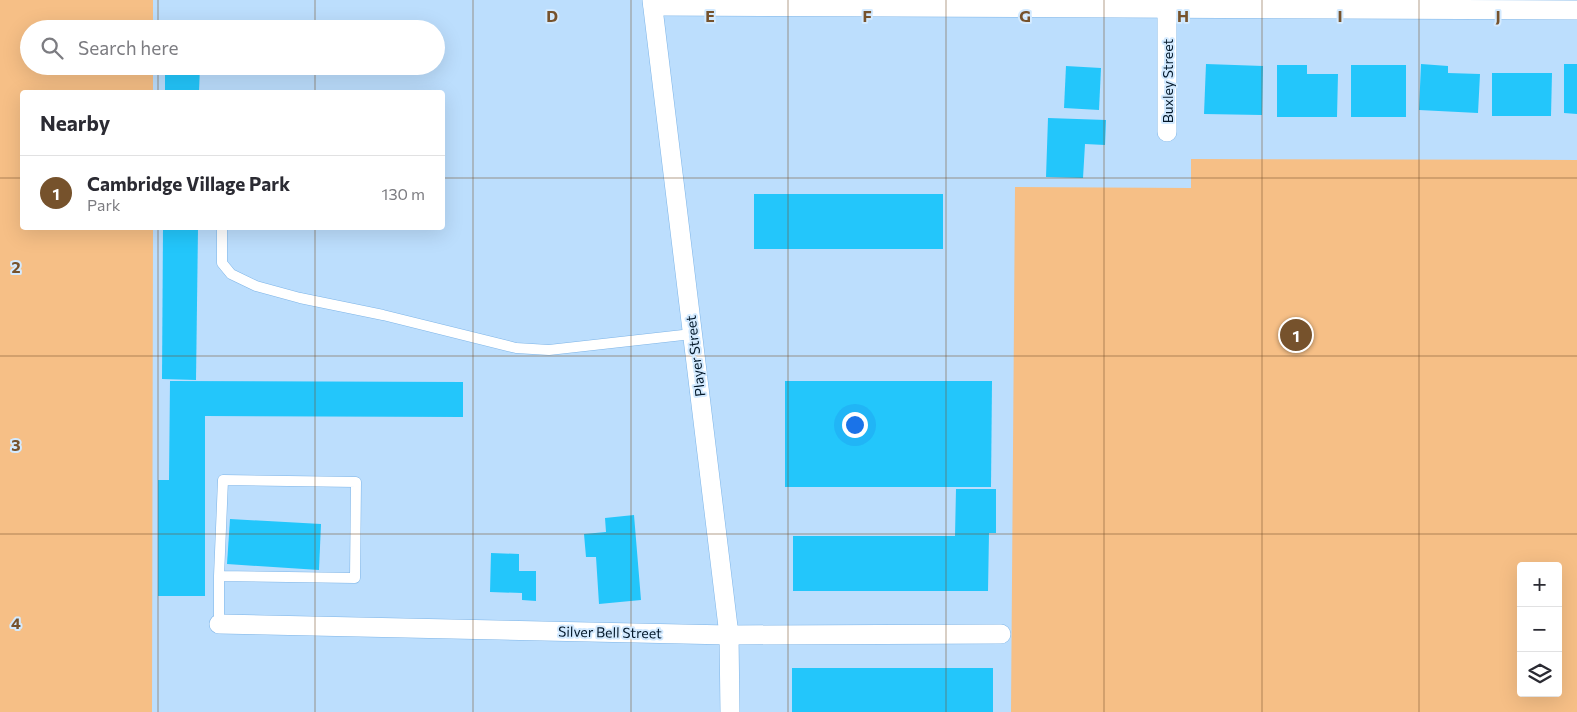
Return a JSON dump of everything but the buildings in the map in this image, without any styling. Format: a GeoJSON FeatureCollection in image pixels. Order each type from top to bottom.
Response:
{"type":"FeatureCollection","features":[{"type":"Feature","properties":{"kind":"street"},"geometry":{"type":"LineString","coordinates":[[652,3],[1167,4],[1577,10]]}},
{"type":"Feature","properties":{"kind":"street","name":"Player Street"},"geometry":{"type":"LineString","coordinates":[[652,3],[728,635],[730,712]]}},
{"type":"Feature","properties":{"kind":"street","name":"Buxley Street"},"geometry":{"type":"LineString","coordinates":[[1167,4],[1167,132]]}},
{"type":"Feature","properties":{"kind":"street","name":"Silver Bell Street"},"geometry":{"type":"LineString","coordinates":[[219,624],[728,635],[1001,634]]}},
{"type":"Feature","properties":{"kind":"lane"},"geometry":{"type":"LineString","coordinates":[[222,230],[222,262],[231,274],[256,286],[516,348],[549,350],[692,334]]}},
{"type":"Feature","properties":{"kind":"lane"},"geometry":{"type":"LineString","coordinates":[[219,576],[355,578],[356,482],[223,480],[219,576],[219,624]]}},
{"type":"Feature","properties":{"kind":"shaded area"},"geometry":{"type":"Polygon","coordinates":[[[0,0],[153,0],[153,20],[20,20],[20,75],[153,75],[153,90],[20,90],[20,230],[153,230],[152,712],[0,712],[0,0]]]}},
{"type":"Feature","properties":{"kind":"shaded area"},"geometry":{"type":"Polygon","coordinates":[[[1191,159],[1577,160],[1577,712],[1011,712],[1015,187],[1191,188],[1191,159]]]}},
{"type":"Feature","properties":{"kind":"place","name":"Cambridge Village Park"},"geometry":{"type":"Point","coordinates":[1296,335]}}]}
